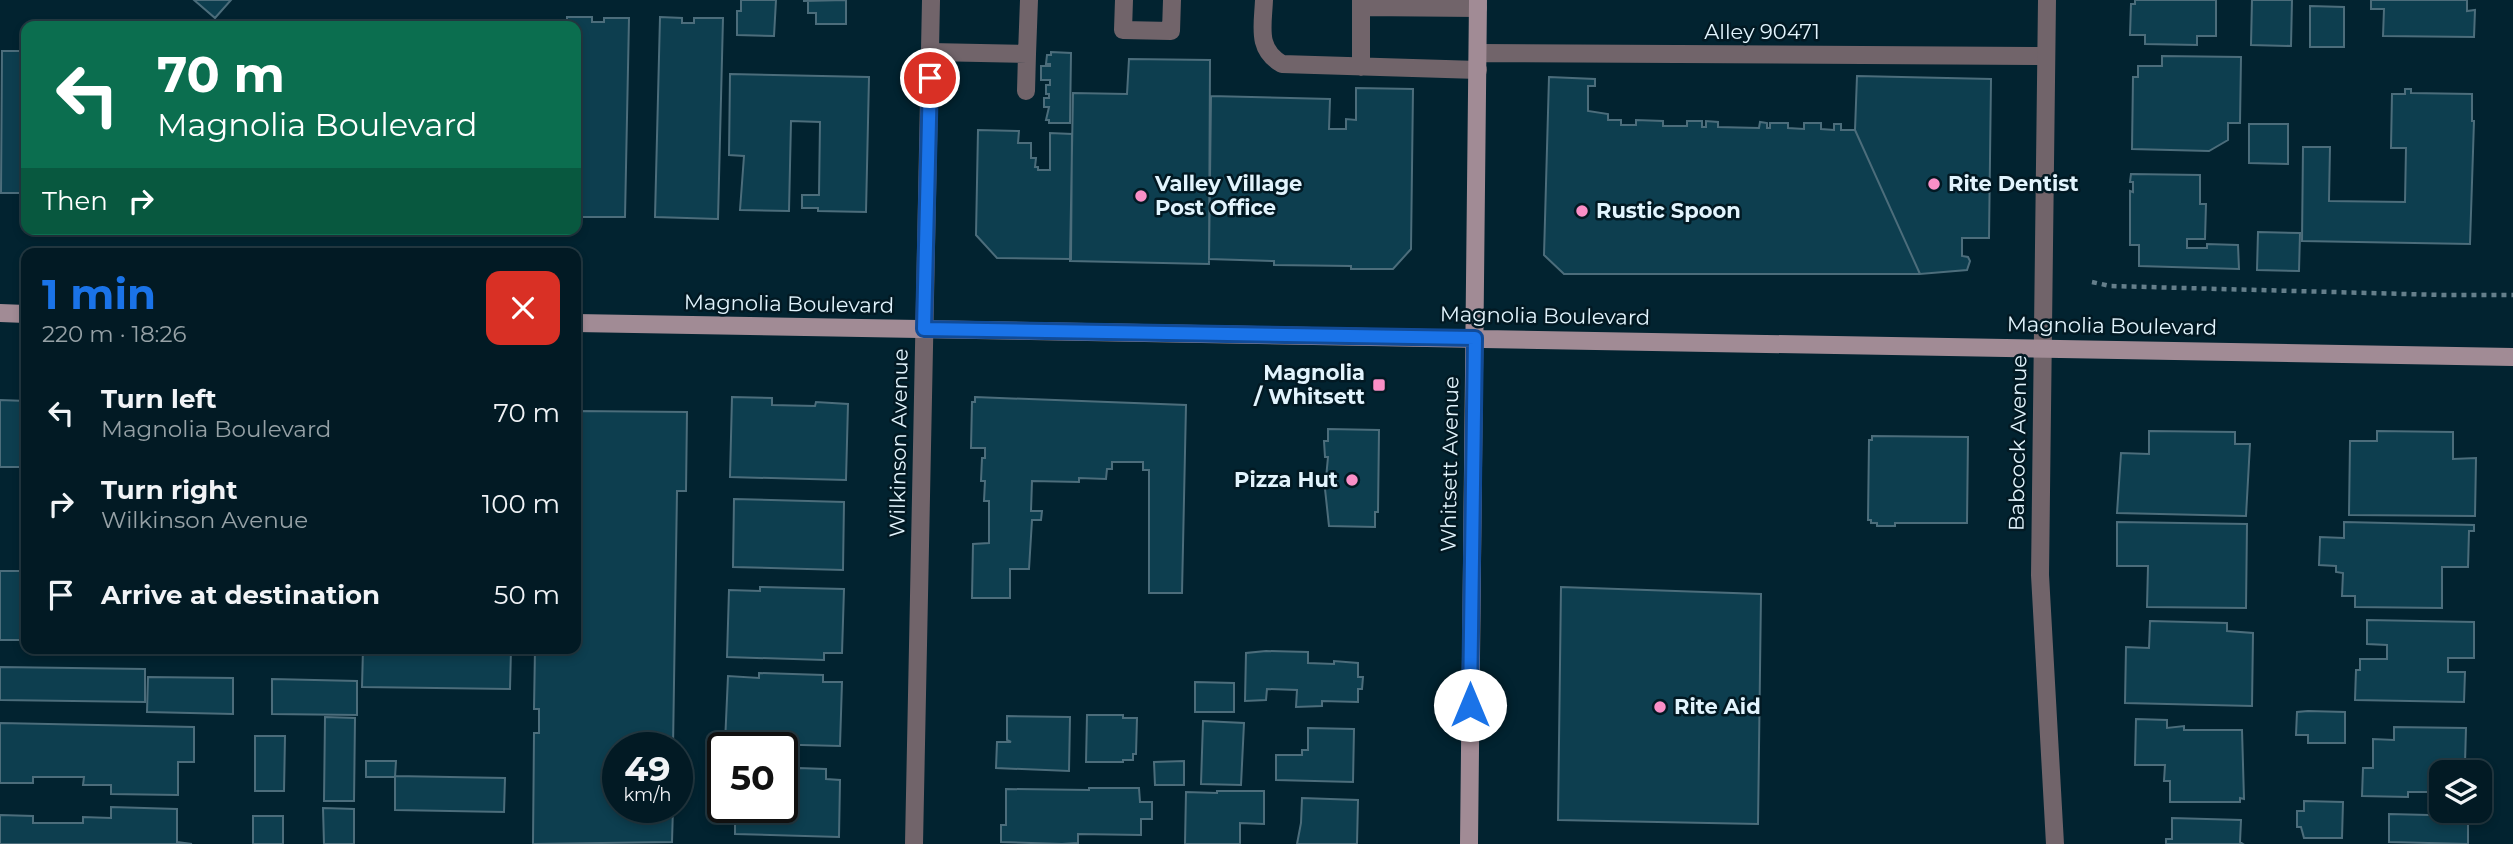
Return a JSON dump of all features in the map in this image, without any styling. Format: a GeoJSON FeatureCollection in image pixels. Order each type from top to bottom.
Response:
{"type":"FeatureCollection","features":[{"type":"Feature","properties":{"kind":"main road","name":"Whitsett Avenue"},"geometry":{"type":"LineString","coordinates":[[1469,844],[1478,4]]}},
{"type":"Feature","properties":{"kind":"main road"},"geometry":{"type":"LineString","coordinates":[[0,313],[21,314]]}},
{"type":"Feature","properties":{"kind":"main road","name":"Magnolia Boulevard"},"geometry":{"type":"LineString","coordinates":[[581,323],[2513,357]]}},
{"type":"Feature","properties":{"kind":"street","name":"Wilkinson Avenue"},"geometry":{"type":"LineString","coordinates":[[914,844],[931,0]]}},
{"type":"Feature","properties":{"kind":"street"},"geometry":{"type":"LineString","coordinates":[[1026,91],[1029,0]]}},
{"type":"Feature","properties":{"kind":"street"},"geometry":{"type":"LineString","coordinates":[[1124,0],[1124,30],[1171,30],[1172,0]]}},
{"type":"Feature","properties":{"kind":"street","name":"Alley 90471"},"geometry":{"type":"LineString","coordinates":[[1264,0],[1263,43],[1271,58],[1282,64],[1361,67],[1478,62],[2046,56]]}},
{"type":"Feature","properties":{"kind":"street","name":"Babcock Avenue"},"geometry":{"type":"LineString","coordinates":[[2047,0],[2040,575],[2055,844]]}},
{"type":"Feature","properties":{"kind":"street"},"geometry":{"type":"LineString","coordinates":[[1361,67],[1362,4],[1478,4]]}},
{"type":"Feature","properties":{"kind":"street"},"geometry":{"type":"LineString","coordinates":[[930,52],[1027,54]]}},
{"type":"Feature","properties":{"kind":"path"},"geometry":{"type":"LineString","coordinates":[[2092,282],[2110,286],[2231,290],[2513,295]]}},
{"type":"Feature","properties":{"kind":"building"},"geometry":{"type":"Polygon","coordinates":[[[194,0],[231,0],[215,18],[194,0]]]}},
{"type":"Feature","properties":{"kind":"building"},"geometry":{"type":"Polygon","coordinates":[[[741,0],[776,0],[774,36],[737,35],[737,11],[741,11],[741,0]]]}},
{"type":"Feature","properties":{"kind":"building"},"geometry":{"type":"Polygon","coordinates":[[[846,0],[846,24],[816,24],[816,13],[808,13],[808,1],[803,1],[846,0]]]}},
{"type":"Feature","properties":{"kind":"building"},"geometry":{"type":"Polygon","coordinates":[[[2135,0],[2216,0],[2216,36],[2197,36],[2197,45],[2145,44],[2145,35],[2130,35],[2131,4],[2135,4],[2135,0]]]}},
{"type":"Feature","properties":{"kind":"building"},"geometry":{"type":"Polygon","coordinates":[[[2252,0],[2292,0],[2291,46],[2251,45],[2252,0]]]}},
{"type":"Feature","properties":{"kind":"building"},"geometry":{"type":"Polygon","coordinates":[[[2371,0],[2467,0],[2467,11],[2475,10],[2474,37],[2383,36],[2384,9],[2371,9],[2371,0]]]}},
{"type":"Feature","properties":{"kind":"building"},"geometry":{"type":"Polygon","coordinates":[[[2310,6],[2344,7],[2344,47],[2310,47],[2310,6]]]}},
{"type":"Feature","properties":{"kind":"building"},"geometry":{"type":"Polygon","coordinates":[[[567,17],[592,17],[592,22],[604,22],[604,18],[629,18],[625,217],[581,217],[581,21],[567,21],[567,17]]]}},
{"type":"Feature","properties":{"kind":"building"},"geometry":{"type":"Polygon","coordinates":[[[660,17],[682,18],[682,23],[694,23],[694,18],[723,18],[718,219],[655,217],[660,17]]]}},
{"type":"Feature","properties":{"kind":"building"},"geometry":{"type":"Polygon","coordinates":[[[2,51],[21,51],[21,193],[1,193],[2,51]]]}},
{"type":"Feature","properties":{"kind":"building"},"geometry":{"type":"Polygon","coordinates":[[[1051,52],[1071,53],[1070,123],[1049,123],[1049,120],[1046,120],[1049,107],[1044,107],[1044,98],[1049,98],[1046,85],[1050,85],[1050,80],[1041,80],[1041,66],[1050,66],[1046,64],[1047,55],[1051,55],[1051,52]]]}},
{"type":"Feature","properties":{"kind":"building"},"geometry":{"type":"Polygon","coordinates":[[[2162,56],[2241,57],[2240,123],[2228,123],[2228,140],[2209,151],[2132,149],[2133,77],[2138,77],[2138,66],[2162,66],[2162,56]]]}},
{"type":"Feature","properties":{"kind":"building","name":"Valley Village Post Office"},"geometry":{"type":"Polygon","coordinates":[[[1129,59],[1210,60],[1209,264],[1070,261],[1073,93],[1127,94],[1129,59]]]}},
{"type":"Feature","properties":{"kind":"building"},"geometry":{"type":"Polygon","coordinates":[[[730,74],[869,77],[866,212],[802,208],[802,195],[819,195],[820,122],[791,121],[789,211],[740,210],[744,156],[729,155],[730,74]]]}},
{"type":"Feature","properties":{"kind":"building","name":"Rite Dentist"},"geometry":{"type":"Polygon","coordinates":[[[1857,76],[1991,79],[1989,238],[1962,238],[1962,256],[1968,257],[1970,261],[1967,270],[1920,274],[1855,130],[1857,76]]]}},
{"type":"Feature","properties":{"kind":"building"},"geometry":{"type":"Polygon","coordinates":[[[1549,77],[1595,79],[1595,86],[1588,86],[1588,111],[1608,114],[1608,120],[1621,120],[1621,125],[1636,125],[1636,120],[1663,121],[1663,126],[1687,126],[1687,121],[1702,121],[1702,127],[1706,127],[1706,121],[1718,122],[1718,127],[1759,128],[1760,122],[1767,123],[1767,128],[1770,128],[1770,123],[1788,123],[1788,128],[1804,129],[1804,123],[1821,123],[1821,129],[1834,130],[1834,124],[1841,124],[1841,130],[1855,130],[1920,274],[1564,274],[1544,255],[1549,77]]]}},
{"type":"Feature","properties":{"kind":"building"},"geometry":{"type":"Polygon","coordinates":[[[1356,88],[1413,89],[1411,249],[1393,269],[1274,265],[1274,261],[1209,259],[1211,96],[1330,99],[1329,129],[1346,129],[1346,119],[1356,120],[1356,88]]]}},
{"type":"Feature","properties":{"kind":"building"},"geometry":{"type":"Polygon","coordinates":[[[2405,89],[2411,89],[2411,93],[2472,94],[2474,121],[2470,244],[2302,241],[2303,147],[2330,147],[2329,201],[2405,202],[2406,148],[2391,148],[2392,94],[2405,94],[2405,89]]]}},
{"type":"Feature","properties":{"kind":"building"},"geometry":{"type":"Polygon","coordinates":[[[2249,124],[2288,124],[2288,164],[2249,163],[2249,124]]]}},
{"type":"Feature","properties":{"kind":"building"},"geometry":{"type":"Polygon","coordinates":[[[978,130],[1019,131],[1018,143],[1031,143],[1031,158],[1036,158],[1035,167],[1038,167],[1038,170],[1050,170],[1050,133],[1072,134],[1071,259],[997,258],[976,235],[978,130]]]}},
{"type":"Feature","properties":{"kind":"building"},"geometry":{"type":"Polygon","coordinates":[[[2131,174],[2200,175],[2200,204],[2206,204],[2205,239],[2187,239],[2187,248],[2207,248],[2207,244],[2238,245],[2239,269],[2139,266],[2139,245],[2130,245],[2130,191],[2133,192],[2131,174]]]}},
{"type":"Feature","properties":{"kind":"building"},"geometry":{"type":"Polygon","coordinates":[[[2258,232],[2300,233],[2299,271],[2257,270],[2258,232]]]}},
{"type":"Feature","properties":{"kind":"building"},"geometry":{"type":"Polygon","coordinates":[[[732,397],[772,398],[772,405],[815,406],[816,402],[848,404],[846,480],[730,477],[732,397]]]}},
{"type":"Feature","properties":{"kind":"building"},"geometry":{"type":"Polygon","coordinates":[[[975,397],[1186,405],[1182,593],[1149,593],[1149,470],[1143,470],[1143,462],[1112,462],[1112,469],[1107,469],[1106,479],[1079,478],[1079,482],[1032,481],[1031,511],[1042,511],[1041,520],[1032,520],[1029,569],[1010,569],[1010,598],[972,598],[973,544],[989,543],[989,501],[984,501],[985,481],[981,481],[985,448],[971,448],[972,402],[975,402],[975,397]]]}},
{"type":"Feature","properties":{"kind":"building"},"geometry":{"type":"Polygon","coordinates":[[[0,400],[21,401],[21,467],[0,467],[0,400]]]}},
{"type":"Feature","properties":{"kind":"building"},"geometry":{"type":"Polygon","coordinates":[[[581,411],[687,412],[686,491],[677,491],[673,732],[602,732],[602,823],[673,823],[672,842],[533,844],[534,733],[539,733],[539,709],[534,709],[535,654],[581,654],[581,411]]]}},
{"type":"Feature","properties":{"kind":"building","name":"Pizza Hut"},"geometry":{"type":"Polygon","coordinates":[[[1328,429],[1379,430],[1378,512],[1375,512],[1375,527],[1329,526],[1325,489],[1328,457],[1325,457],[1324,441],[1328,441],[1328,429]]]}},
{"type":"Feature","properties":{"kind":"building"},"geometry":{"type":"Polygon","coordinates":[[[2149,431],[2235,432],[2235,444],[2250,444],[2246,516],[2117,513],[2121,453],[2149,454],[2149,431]]]}},
{"type":"Feature","properties":{"kind":"building"},"geometry":{"type":"Polygon","coordinates":[[[2377,431],[2453,432],[2453,459],[2476,458],[2475,516],[2349,515],[2350,441],[2377,441],[2377,431]]]}},
{"type":"Feature","properties":{"kind":"building"},"geometry":{"type":"Polygon","coordinates":[[[1872,436],[1968,437],[1967,523],[1895,523],[1895,526],[1877,526],[1877,523],[1871,523],[1871,520],[1868,520],[1869,440],[1872,440],[1872,436]]]}},
{"type":"Feature","properties":{"kind":"building"},"geometry":{"type":"Polygon","coordinates":[[[734,499],[844,502],[843,570],[733,567],[734,499]]]}},
{"type":"Feature","properties":{"kind":"building"},"geometry":{"type":"Polygon","coordinates":[[[2117,522],[2247,524],[2246,608],[2147,607],[2148,566],[2117,566],[2117,522]]]}},
{"type":"Feature","properties":{"kind":"building"},"geometry":{"type":"Polygon","coordinates":[[[2344,522],[2474,525],[2474,531],[2469,531],[2468,567],[2442,567],[2442,608],[2355,607],[2355,596],[2342,596],[2343,573],[2336,572],[2336,566],[2319,565],[2320,537],[2344,538],[2344,522]]]}},
{"type":"Feature","properties":{"kind":"building"},"geometry":{"type":"Polygon","coordinates":[[[0,571],[21,571],[21,640],[0,640],[0,571]]]}},
{"type":"Feature","properties":{"kind":"building"},"geometry":{"type":"Polygon","coordinates":[[[760,587],[844,589],[842,653],[824,653],[824,660],[727,657],[729,590],[760,591],[760,587]]]}},
{"type":"Feature","properties":{"kind":"building","name":"Rite Aid"},"geometry":{"type":"Polygon","coordinates":[[[1561,587],[1761,594],[1758,824],[1558,820],[1561,587]]]}},
{"type":"Feature","properties":{"kind":"building"},"geometry":{"type":"Polygon","coordinates":[[[2367,620],[2474,622],[2474,658],[2448,658],[2448,672],[2465,672],[2464,702],[2355,700],[2356,670],[2360,670],[2360,659],[2387,659],[2387,645],[2367,644],[2367,620]]]}},
{"type":"Feature","properties":{"kind":"building"},"geometry":{"type":"Polygon","coordinates":[[[2150,621],[2227,623],[2227,631],[2253,633],[2252,706],[2125,703],[2126,647],[2149,648],[2150,621]]]}},
{"type":"Feature","properties":{"kind":"building"},"geometry":{"type":"Polygon","coordinates":[[[1308,652],[1308,663],[1358,663],[1358,677],[1363,677],[1362,689],[1358,689],[1358,702],[1322,701],[1322,706],[1296,707],[1297,690],[1267,689],[1266,700],[1245,701],[1246,653],[1308,652]]]}},
{"type":"Feature","properties":{"kind":"building"},"geometry":{"type":"Polygon","coordinates":[[[363,654],[511,654],[510,689],[362,687],[363,654]]]}},
{"type":"Feature","properties":{"kind":"building"},"geometry":{"type":"Polygon","coordinates":[[[0,667],[145,669],[145,702],[0,700],[0,667]]]}},
{"type":"Feature","properties":{"kind":"building"},"geometry":{"type":"Polygon","coordinates":[[[759,673],[823,675],[823,682],[842,682],[840,746],[798,745],[798,732],[725,732],[728,676],[759,678],[759,673]]]}},
{"type":"Feature","properties":{"kind":"building"},"geometry":{"type":"Polygon","coordinates":[[[148,677],[233,678],[233,714],[147,712],[148,677]]]}},
{"type":"Feature","properties":{"kind":"building"},"geometry":{"type":"Polygon","coordinates":[[[272,679],[357,681],[357,715],[272,714],[272,679]]]}},
{"type":"Feature","properties":{"kind":"building"},"geometry":{"type":"Polygon","coordinates":[[[1195,682],[1234,683],[1234,712],[1195,712],[1195,682]]]}},
{"type":"Feature","properties":{"kind":"building"},"geometry":{"type":"Polygon","coordinates":[[[2297,712],[2345,712],[2345,743],[2308,743],[2308,735],[2296,735],[2297,712]]]}},
{"type":"Feature","properties":{"kind":"building"},"geometry":{"type":"Polygon","coordinates":[[[1087,715],[1123,715],[1123,718],[1137,718],[1136,754],[1133,754],[1133,760],[1086,762],[1087,715]]]}},
{"type":"Feature","properties":{"kind":"building"},"geometry":{"type":"Polygon","coordinates":[[[1007,716],[1070,717],[1069,771],[996,768],[997,742],[1011,742],[1007,740],[1007,716]]]}},
{"type":"Feature","properties":{"kind":"building"},"geometry":{"type":"Polygon","coordinates":[[[325,717],[355,718],[354,801],[324,801],[325,717]]]}},
{"type":"Feature","properties":{"kind":"building"},"geometry":{"type":"Polygon","coordinates":[[[2136,719],[2167,720],[2167,728],[2184,726],[2184,730],[2242,730],[2244,799],[2240,798],[2240,802],[2170,802],[2170,781],[2164,781],[2165,765],[2135,765],[2136,719]]]}},
{"type":"Feature","properties":{"kind":"building"},"geometry":{"type":"Polygon","coordinates":[[[1203,721],[1244,723],[1241,785],[1201,784],[1203,721]]]}},
{"type":"Feature","properties":{"kind":"building"},"geometry":{"type":"Polygon","coordinates":[[[0,723],[194,727],[194,762],[178,762],[178,795],[111,794],[111,785],[83,785],[84,777],[33,777],[33,783],[0,783],[0,723]]]}},
{"type":"Feature","properties":{"kind":"building"},"geometry":{"type":"Polygon","coordinates":[[[2394,727],[2466,728],[2465,760],[2429,760],[2429,792],[2408,792],[2408,797],[2362,796],[2363,768],[2373,768],[2373,739],[2394,740],[2394,727]]]}},
{"type":"Feature","properties":{"kind":"building"},"geometry":{"type":"Polygon","coordinates":[[[1308,728],[1354,729],[1353,782],[1276,780],[1276,755],[1302,755],[1302,750],[1308,750],[1308,728]]]}},
{"type":"Feature","properties":{"kind":"building"},"geometry":{"type":"Polygon","coordinates":[[[255,736],[285,736],[284,791],[255,791],[255,736]]]}},
{"type":"Feature","properties":{"kind":"building"},"geometry":{"type":"Polygon","coordinates":[[[366,761],[396,761],[395,777],[366,777],[366,761]]]}},
{"type":"Feature","properties":{"kind":"building"},"geometry":{"type":"Polygon","coordinates":[[[1184,761],[1184,785],[1155,785],[1154,762],[1184,761]]]}},
{"type":"Feature","properties":{"kind":"building"},"geometry":{"type":"Polygon","coordinates":[[[798,768],[826,769],[826,779],[840,780],[839,837],[735,834],[735,824],[730,823],[798,823],[798,768]]]}},
{"type":"Feature","properties":{"kind":"building"},"geometry":{"type":"Polygon","coordinates":[[[395,776],[505,778],[504,812],[395,810],[395,776]]]}},
{"type":"Feature","properties":{"kind":"building"},"geometry":{"type":"Polygon","coordinates":[[[1139,788],[1140,802],[1152,802],[1152,819],[1141,819],[1141,835],[1078,834],[1078,843],[1062,844],[1001,842],[1001,825],[1006,825],[1006,789],[1139,788]]]}},
{"type":"Feature","properties":{"kind":"building"},"geometry":{"type":"Polygon","coordinates":[[[1264,791],[1264,824],[1240,823],[1240,844],[1185,844],[1186,792],[1264,791]]]}},
{"type":"Feature","properties":{"kind":"building"},"geometry":{"type":"Polygon","coordinates":[[[1302,798],[1358,800],[1357,844],[1297,844],[1302,798]]]}},
{"type":"Feature","properties":{"kind":"building"},"geometry":{"type":"Polygon","coordinates":[[[2304,801],[2343,802],[2342,838],[2304,838],[2301,827],[2297,827],[2297,811],[2304,811],[2304,801]]]}},
{"type":"Feature","properties":{"kind":"building"},"geometry":{"type":"Polygon","coordinates":[[[111,807],[177,809],[177,842],[192,844],[0,844],[0,815],[33,816],[33,823],[83,823],[83,817],[111,818],[111,807]]]}},
{"type":"Feature","properties":{"kind":"building"},"geometry":{"type":"Polygon","coordinates":[[[323,808],[354,809],[354,844],[324,844],[323,808]]]}},
{"type":"Feature","properties":{"kind":"building"},"geometry":{"type":"Polygon","coordinates":[[[2389,814],[2429,815],[2429,823],[2468,823],[2468,844],[2389,842],[2389,814]]]}},
{"type":"Feature","properties":{"kind":"building"},"geometry":{"type":"Polygon","coordinates":[[[253,816],[283,816],[283,844],[253,844],[253,816]]]}},
{"type":"Feature","properties":{"kind":"building"},"geometry":{"type":"Polygon","coordinates":[[[2172,818],[2241,820],[2240,842],[2243,844],[2166,844],[2166,839],[2172,839],[2172,818]]]}},
{"type":"Feature","properties":{"kind":"place","name":"Rite Dentist"},"geometry":{"type":"Point","coordinates":[1934,184]}},
{"type":"Feature","properties":{"kind":"place","name":"Valley Village Post Office"},"geometry":{"type":"Point","coordinates":[1141,196]}},
{"type":"Feature","properties":{"kind":"place","name":"Rustic Spoon"},"geometry":{"type":"Point","coordinates":[1582,211]}},
{"type":"Feature","properties":{"kind":"place","name":"Magnolia / Whitsett"},"geometry":{"type":"Point","coordinates":[1379,385]}},
{"type":"Feature","properties":{"kind":"place","name":"Pizza Hut"},"geometry":{"type":"Point","coordinates":[1352,480]}},
{"type":"Feature","properties":{"kind":"place","name":"Rite Aid"},"geometry":{"type":"Point","coordinates":[1660,707]}},
{"type":"Feature","properties":{"kind":"route"},"geometry":{"type":"LineString","coordinates":[[930,78],[924,329],[1475,338],[1470,705]]}}]}
